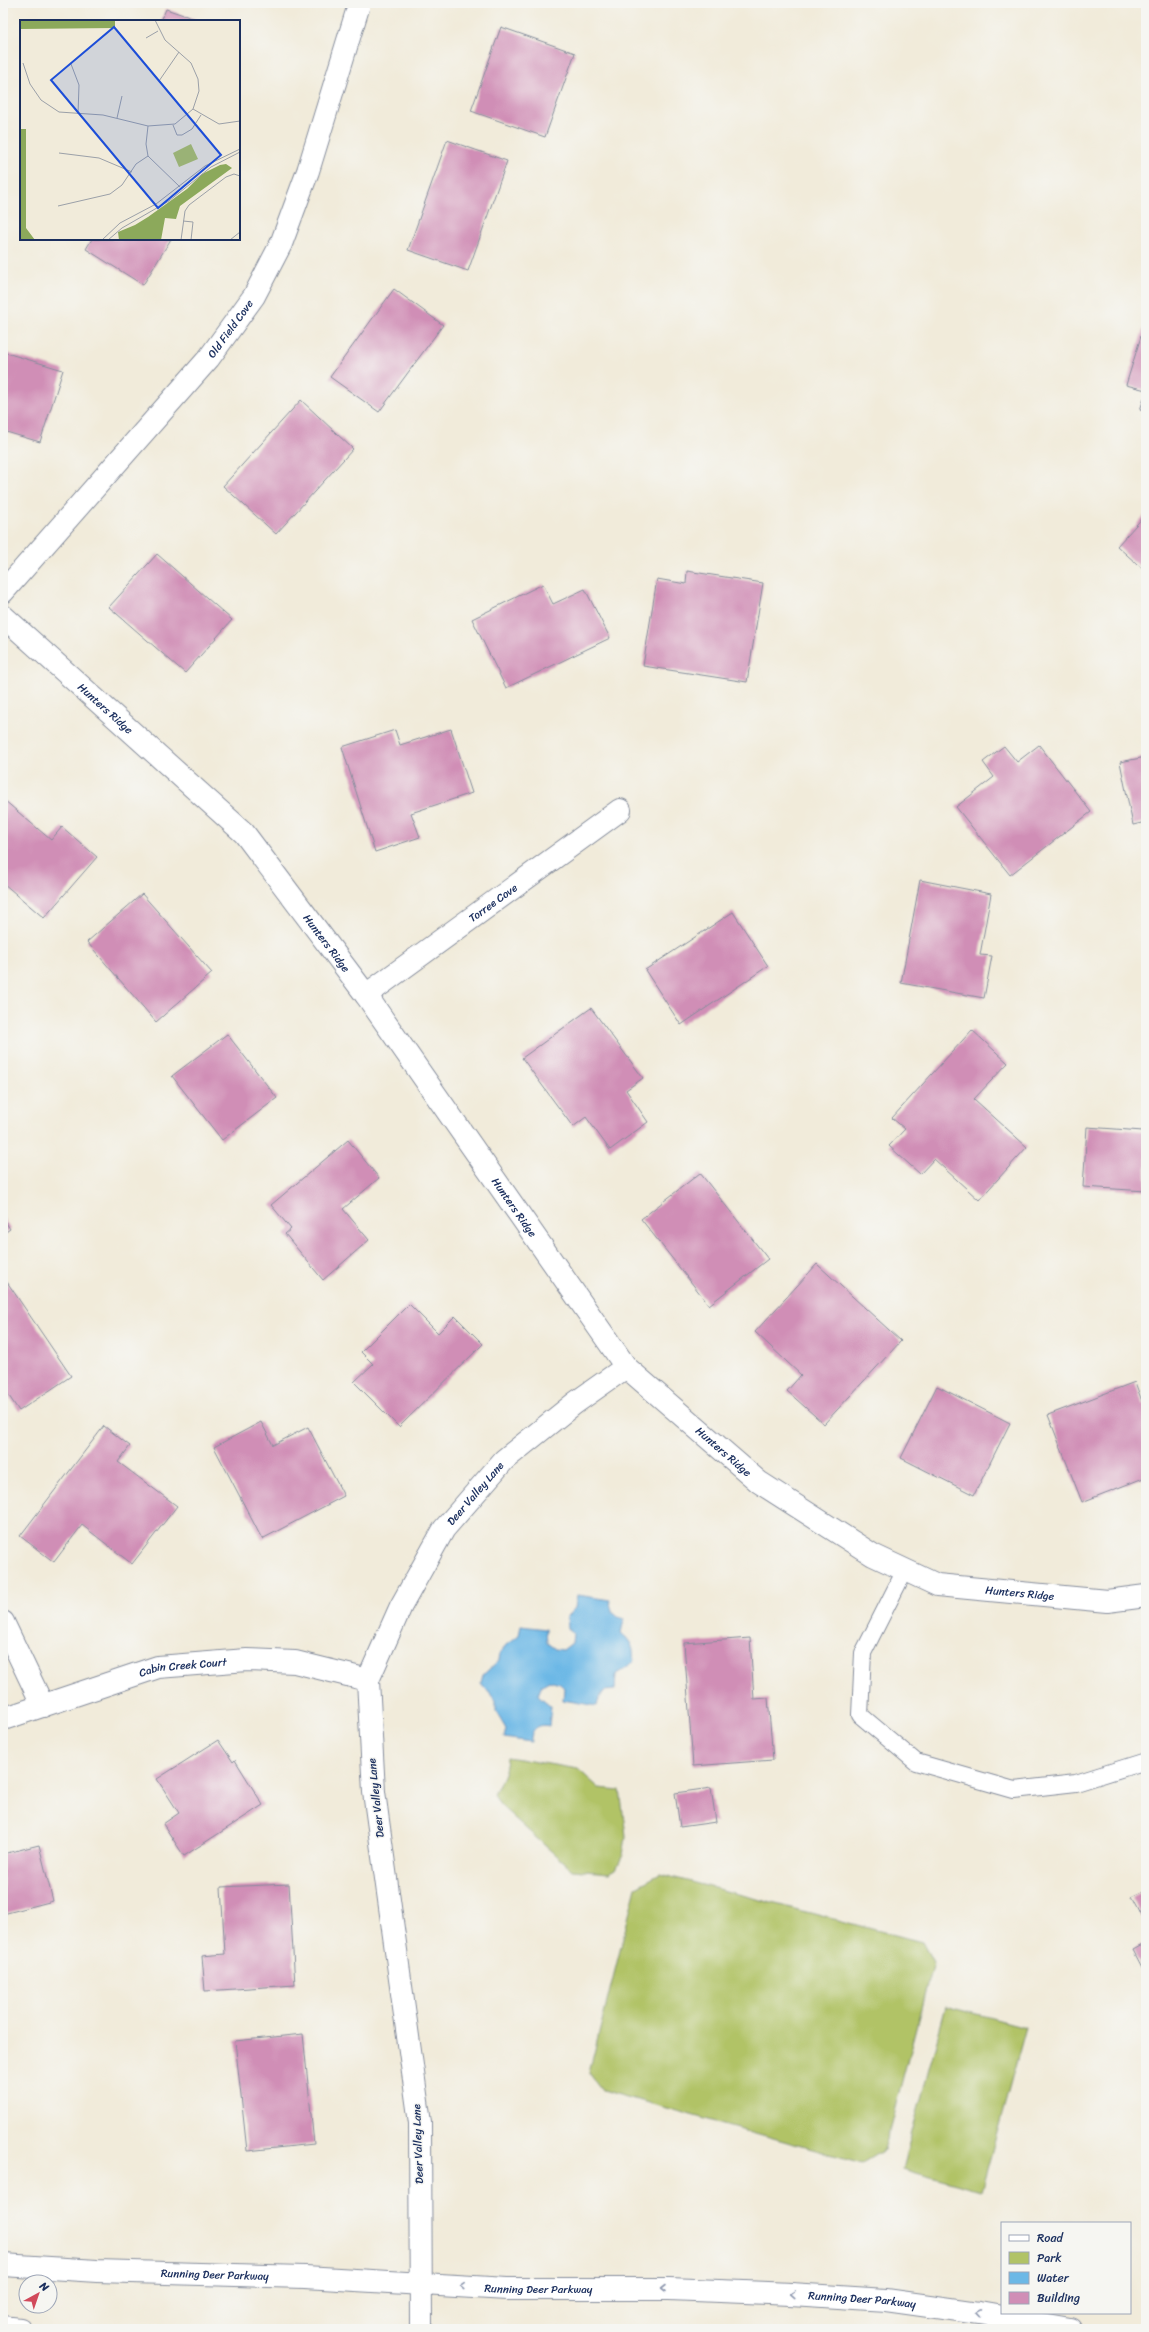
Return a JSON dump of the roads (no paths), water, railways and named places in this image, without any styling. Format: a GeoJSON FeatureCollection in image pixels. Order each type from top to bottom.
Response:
{"type":"FeatureCollection","features":[{"type":"Feature","properties":{"kind":"street","name":"Old Field Cove"},"geometry":{"type":"LineString","coordinates":[[3,592],[209,358],[254,296],[281,244],[305,178],[358,8]]}},
{"type":"Feature","properties":{"kind":"street","name":"Hunters Ridge"},"geometry":{"type":"LineString","coordinates":[[3,616],[244,834],[366,995],[626,1366],[759,1482],[874,1555],[937,1585],[1107,1601],[1146,1596]]}},
{"type":"Feature","properties":{"kind":"street","name":"Torree Cove"},"geometry":{"type":"LineString","coordinates":[[366,995],[620,810]]}},
{"type":"Feature","properties":{"kind":"street","name":"Deer Valley Lane"},"geometry":{"type":"LineString","coordinates":[[421,2329],[420,2123],[374,1792],[368,1680],[401,1606],[444,1529],[504,1460],[575,1403],[626,1366]]}},
{"type":"Feature","properties":{"kind":"street"},"geometry":{"type":"LineString","coordinates":[[3,1622],[43,1706]]}},
{"type":"Feature","properties":{"kind":"street","name":"Cabin Creek Court"},"geometry":{"type":"LineString","coordinates":[[3,1719],[158,1667],[247,1660],[295,1662],[368,1680]]}},
{"type":"Feature","properties":{"kind":"street","name":"Running Deer Parkway"},"geometry":{"type":"LineString","coordinates":[[3,2265],[90,2271],[305,2277],[507,2289],[669,2289],[886,2300],[979,2313],[1071,2329]]}},
{"type":"Feature","properties":{"kind":"street"},"geometry":{"type":"LineString","coordinates":[[3,2327],[20,2329]]}},
{"type":"Feature","properties":{"kind":"lane"},"geometry":{"type":"LineString","coordinates":[[905,1570],[863,1653],[860,1715],[916,1762],[1014,1790],[1076,1783],[1146,1761]]}},
{"type":"Feature","properties":{"kind":"water"},"geometry":{"type":"Polygon","coordinates":[[[577,1595],[610,1600],[613,1612],[624,1619],[621,1633],[632,1646],[633,1662],[628,1667],[616,1674],[615,1690],[604,1691],[598,1701],[597,1706],[563,1700],[564,1688],[560,1684],[549,1681],[542,1685],[538,1695],[551,1706],[549,1726],[545,1725],[536,1728],[533,1731],[531,1742],[504,1738],[506,1729],[496,1712],[496,1701],[481,1683],[483,1675],[499,1660],[500,1653],[506,1645],[519,1635],[521,1626],[546,1629],[547,1643],[555,1649],[563,1650],[572,1643],[573,1634],[568,1628],[567,1616],[575,1608],[577,1595]]]}}]}
